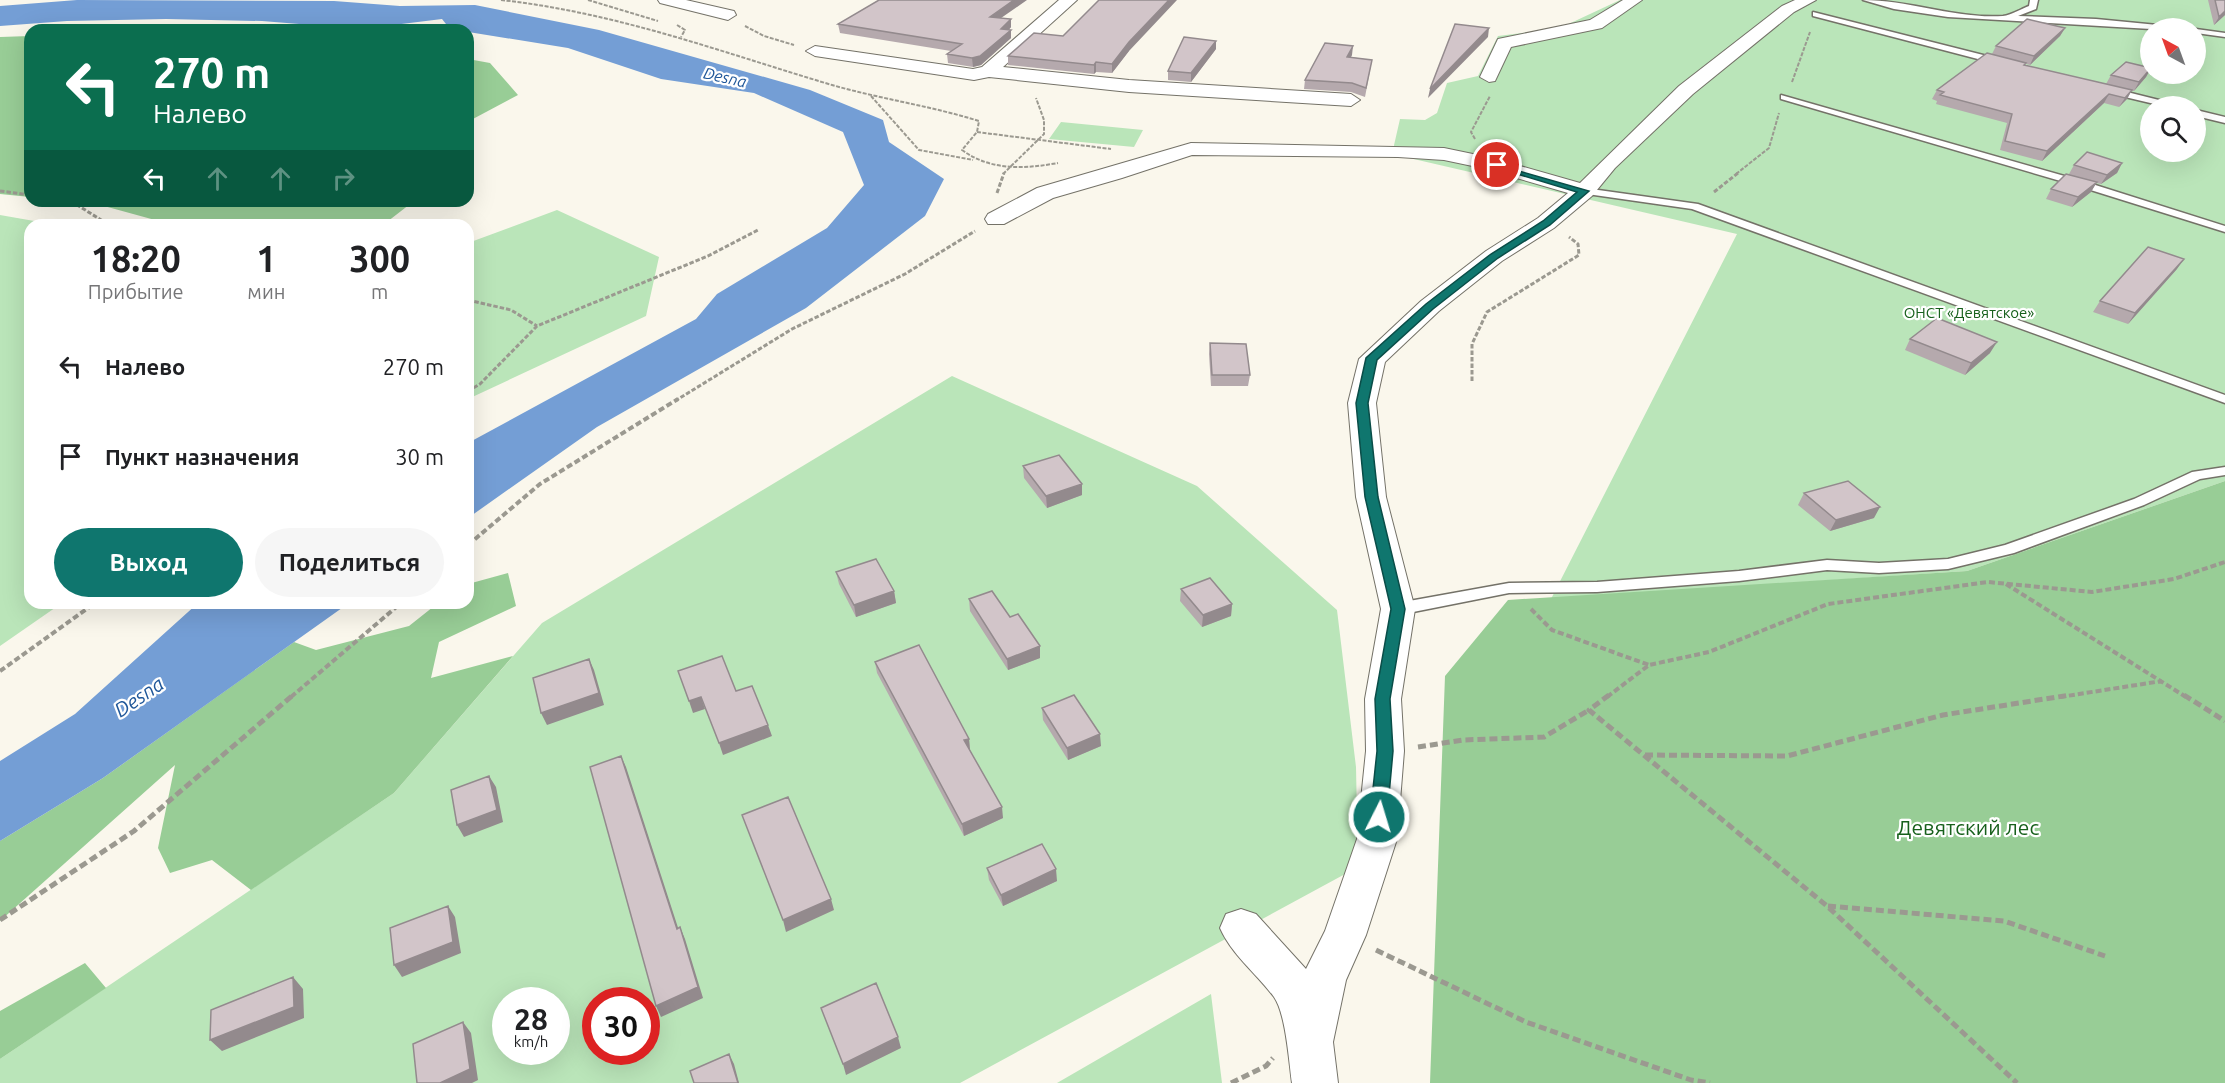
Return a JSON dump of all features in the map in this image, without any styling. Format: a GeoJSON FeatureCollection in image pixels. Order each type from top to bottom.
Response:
{"type":"FeatureCollection","features":[{"type":"Feature","properties":{"kind":"street"},"geometry":{"type":"LineString","coordinates":[[666,0],[728,15]]}},
{"type":"Feature","properties":{"kind":"street"},"geometry":{"type":"LineString","coordinates":[[815,51],[974,75],[988,70],[1069,0]]}},
{"type":"Feature","properties":{"kind":"street"},"geometry":{"type":"LineString","coordinates":[[1489,77],[1504,43],[1576,30],[1596,24],[1634,0]]}},
{"type":"Feature","properties":{"kind":"street"},"geometry":{"type":"LineString","coordinates":[[1313,1063],[1324,980],[1345,935],[1377,839],[1385,751],[1383,699],[1398,609],[1371,497],[1362,403],[1372,358],[1439,299],[1494,256],[1546,223],[1584,191],[1608,164],[1686,90],[1788,9],[1812,7]]}},
{"type":"Feature","properties":{"kind":"street"},"geometry":{"type":"LineString","coordinates":[[988,70],[1129,87],[1351,100]]}},
{"type":"Feature","properties":{"kind":"street"},"geometry":{"type":"LineString","coordinates":[[996,219],[1045,193],[1115,174],[1191,149],[1398,151],[1444,154],[1485,162],[1584,191]]}},
{"type":"Feature","properties":{"kind":"street"},"geometry":{"type":"LineString","coordinates":[[1241,928],[1295,989],[1313,1063]]}},
{"type":"Feature","properties":{"kind":"lane"},"geometry":{"type":"LineString","coordinates":[[1867,0],[1926,11],[2005,19],[2085,21],[2140,26]]}},
{"type":"Feature","properties":{"kind":"lane"},"geometry":{"type":"LineString","coordinates":[[2005,19],[2033,7],[2034,0]]}},
{"type":"Feature","properties":{"kind":"lane"},"geometry":{"type":"LineString","coordinates":[[1812,7],[2011,65]]}},
{"type":"Feature","properties":{"kind":"lane"},"geometry":{"type":"LineString","coordinates":[[2206,33],[2225,35]]}},
{"type":"Feature","properties":{"kind":"lane"},"geometry":{"type":"LineString","coordinates":[[2103,88],[2140,98]]}},
{"type":"Feature","properties":{"kind":"lane"},"geometry":{"type":"LineString","coordinates":[[1784,97],[2085,185],[2225,230]]}},
{"type":"Feature","properties":{"kind":"lane"},"geometry":{"type":"LineString","coordinates":[[2206,115],[2225,120]]}},
{"type":"Feature","properties":{"kind":"lane"},"geometry":{"type":"LineString","coordinates":[[1584,191],[1694,206],[2225,399]]}},
{"type":"Feature","properties":{"kind":"lane"},"geometry":{"type":"LineString","coordinates":[[1398,609],[1509,588],[1597,587],[1739,576],[1827,565],[1879,568],[1948,564],[2009,549],[2139,502],[2197,475],[2225,471]]}},
{"type":"Feature","properties":{"kind":"path"},"geometry":{"type":"LineString","coordinates":[[501,0],[541,4],[633,22],[870,94],[979,122],[977,132],[962,150],[974,160]]}},
{"type":"Feature","properties":{"kind":"path"},"geometry":{"type":"LineString","coordinates":[[588,0],[620,12],[666,22]]}},
{"type":"Feature","properties":{"kind":"path"},"geometry":{"type":"LineString","coordinates":[[728,15],[764,36],[815,51]]}},
{"type":"Feature","properties":{"kind":"path"},"geometry":{"type":"LineString","coordinates":[[674,24],[685,30],[681,37]]}},
{"type":"Feature","properties":{"kind":"path"},"geometry":{"type":"LineString","coordinates":[[870,94],[919,150],[1009,167],[1044,134],[1044,120],[1038,101],[1022,74]]}},
{"type":"Feature","properties":{"kind":"path"},"geometry":{"type":"LineString","coordinates":[[1485,162],[1471,132],[1490,99],[1489,77]]}},
{"type":"Feature","properties":{"kind":"path"},"geometry":{"type":"LineString","coordinates":[[977,132],[1120,150]]}},
{"type":"Feature","properties":{"kind":"path"},"geometry":{"type":"LineString","coordinates":[[0,191],[24,194]]}},
{"type":"Feature","properties":{"kind":"path"},"geometry":{"type":"LineString","coordinates":[[80,207],[100,219]]}},
{"type":"Feature","properties":{"kind":"path"},"geometry":{"type":"LineString","coordinates":[[474,540],[540,484],[792,329],[905,274],[996,219]]}},
{"type":"Feature","properties":{"kind":"path"},"geometry":{"type":"LineString","coordinates":[[1472,381],[1472,344],[1486,312],[1580,255],[1578,244],[1546,223]]}},
{"type":"Feature","properties":{"kind":"path"},"geometry":{"type":"LineString","coordinates":[[474,388],[537,326],[708,256],[758,230]]}},
{"type":"Feature","properties":{"kind":"path"},"geometry":{"type":"LineString","coordinates":[[474,301],[511,310],[537,326]]}},
{"type":"Feature","properties":{"kind":"path"},"geometry":{"type":"LineString","coordinates":[[1385,751],[1463,740],[1544,737],[1589,710],[1649,665],[1709,652],[1828,604],[1988,582],[2092,592],[2174,579],[2225,562]]}},
{"type":"Feature","properties":{"kind":"path"},"geometry":{"type":"LineString","coordinates":[[2005,584],[2225,721]]}},
{"type":"Feature","properties":{"kind":"path"},"geometry":{"type":"LineString","coordinates":[[1509,588],[1552,630],[1649,665]]}},
{"type":"Feature","properties":{"kind":"path"},"geometry":{"type":"LineString","coordinates":[[0,671],[87,609]]}},
{"type":"Feature","properties":{"kind":"path"},"geometry":{"type":"LineString","coordinates":[[0,920],[134,831],[394,609]]}},
{"type":"Feature","properties":{"kind":"path"},"geometry":{"type":"LineString","coordinates":[[1644,755],[1787,756],[1943,715],[2162,681]]}},
{"type":"Feature","properties":{"kind":"path"},"geometry":{"type":"LineString","coordinates":[[1589,710],[1827,906],[2017,1083]]}},
{"type":"Feature","properties":{"kind":"path"},"geometry":{"type":"LineString","coordinates":[[1827,906],[2004,921],[2105,956]]}},
{"type":"Feature","properties":{"kind":"path"},"geometry":{"type":"LineString","coordinates":[[1345,935],[1526,1022],[1691,1080],[1710,1083]]}},
{"type":"Feature","properties":{"kind":"green space","name":"ОНСТ «Девятское»"},"geometry":{"type":"Polygon","coordinates":[[[1620,0],[2225,0],[2225,481],[1967,571],[1551,599],[1737,234],[1392,154],[1400,119],[1425,120],[1437,113],[1447,83],[1478,76],[1498,36],[1560,28],[1620,0]]]}},
{"type":"Feature","properties":{"kind":"green space"},"geometry":{"type":"Polygon","coordinates":[[[24,36],[24,196],[0,194],[0,37],[24,36]]]}},
{"type":"Feature","properties":{"kind":"green space"},"geometry":{"type":"Polygon","coordinates":[[[474,60],[490,63],[518,95],[474,118],[474,60]]]}},
{"type":"Feature","properties":{"kind":"green space"},"geometry":{"type":"Polygon","coordinates":[[[1061,122],[1143,130],[1134,147],[1049,139],[1061,122]]]}},
{"type":"Feature","properties":{"kind":"green space"},"geometry":{"type":"Polygon","coordinates":[[[108,207],[406,207],[391,219],[151,219],[108,207]]]}},
{"type":"Feature","properties":{"kind":"green space"},"geometry":{"type":"Polygon","coordinates":[[[557,210],[659,257],[646,316],[474,396],[474,241],[557,210]]]}},
{"type":"Feature","properties":{"kind":"green space"},"geometry":{"type":"Polygon","coordinates":[[[0,215],[24,219],[24,609],[53,609],[0,646],[0,215]]]}},
{"type":"Feature","properties":{"kind":"green space"},"geometry":{"type":"Polygon","coordinates":[[[952,376],[1197,486],[1337,610],[1356,767],[1358,867],[960,1083],[0,1083],[0,1059],[394,793],[542,623],[952,376]]]}},
{"type":"Feature","properties":{"kind":"green space","name":"Девятский лес"},"geometry":{"type":"Polygon","coordinates":[[[2225,481],[2225,1083],[1430,1083],[1445,676],[1508,600],[1967,571],[2225,481]]]}},
{"type":"Feature","properties":{"kind":"green space"},"geometry":{"type":"Polygon","coordinates":[[[508,573],[516,606],[439,642],[431,678],[513,656],[394,793],[251,890],[212,860],[170,873],[158,848],[175,765],[0,921],[0,841],[103,778],[294,642],[316,650],[409,626],[430,609],[474,609],[474,582],[508,573]]]}},
{"type":"Feature","properties":{"kind":"green space"},"geometry":{"type":"Polygon","coordinates":[[[85,963],[106,988],[0,1059],[0,1011],[85,963]]]}},
{"type":"Feature","properties":{"kind":"green space"},"geometry":{"type":"Polygon","coordinates":[[[1211,994],[1222,1083],[1057,1083],[1211,994]]]}},
{"type":"Feature","properties":{"kind":"water","name":"Desna"},"geometry":{"type":"Polygon","coordinates":[[[77,0],[334,1],[400,6],[475,5],[599,30],[810,90],[883,120],[889,142],[944,179],[925,216],[806,308],[597,427],[474,514],[474,440],[696,319],[717,294],[827,228],[864,185],[843,132],[754,93],[661,79],[568,48],[474,33],[474,24],[446,24],[442,19],[402,24],[299,24],[166,19],[67,21],[0,26],[0,6],[77,0]]]}},
{"type":"Feature","properties":{"kind":"water","name":"Desna"},"geometry":{"type":"Polygon","coordinates":[[[191,609],[341,609],[103,778],[0,841],[0,761],[75,714],[191,609]]]}},
{"type":"Feature","properties":{"kind":"building"},"geometry":{"type":"Polygon","coordinates":[[[879,0],[1014,0],[990,17],[1011,19],[1001,29],[1011,30],[980,56],[972,58],[947,54],[962,44],[838,24],[879,0]]]}},
{"type":"Feature","properties":{"kind":"building"},"geometry":{"type":"Polygon","coordinates":[[[1099,0],[1169,0],[1129,42],[1112,64],[1096,62],[1094,65],[1008,56],[1034,33],[1063,36],[1099,0]]]}},
{"type":"Feature","properties":{"kind":"building"},"geometry":{"type":"Polygon","coordinates":[[[2215,0],[2225,0],[2225,11],[2219,17],[2215,0]]]}},
{"type":"Feature","properties":{"kind":"building"},"geometry":{"type":"Polygon","coordinates":[[[2027,19],[2065,28],[2034,56],[1996,46],[2027,19]]]}},
{"type":"Feature","properties":{"kind":"building"},"geometry":{"type":"Polygon","coordinates":[[[1455,24],[1489,28],[1430,89],[1455,24]]]}},
{"type":"Feature","properties":{"kind":"building"},"geometry":{"type":"Polygon","coordinates":[[[1184,37],[1216,41],[1191,73],[1168,71],[1184,37]]]}},
{"type":"Feature","properties":{"kind":"building"},"geometry":{"type":"Polygon","coordinates":[[[1325,43],[1353,46],[1347,57],[1372,60],[1366,88],[1352,83],[1305,80],[1325,43]]]}},
{"type":"Feature","properties":{"kind":"building"},"geometry":{"type":"Polygon","coordinates":[[[1987,53],[2026,63],[2024,65],[2132,90],[2125,98],[2109,94],[2047,151],[2005,141],[2012,114],[1940,95],[1944,92],[1937,90],[1987,53]]]}},
{"type":"Feature","properties":{"kind":"building"},"geometry":{"type":"Polygon","coordinates":[[[2126,62],[2140,65],[2139,82],[2111,75],[2126,62]]]}},
{"type":"Feature","properties":{"kind":"building"},"geometry":{"type":"Polygon","coordinates":[[[2087,152],[2122,163],[2107,175],[2074,165],[2087,152]]]}},
{"type":"Feature","properties":{"kind":"building"},"geometry":{"type":"Polygon","coordinates":[[[2066,174],[2097,182],[2078,197],[2051,189],[2066,174]]]}},
{"type":"Feature","properties":{"kind":"building"},"geometry":{"type":"Polygon","coordinates":[[[2148,247],[2184,259],[2135,313],[2100,301],[2148,247]]]}},
{"type":"Feature","properties":{"kind":"building"},"geometry":{"type":"Polygon","coordinates":[[[1937,318],[1997,342],[1971,363],[1910,339],[1937,318]]]}},
{"type":"Feature","properties":{"kind":"building"},"geometry":{"type":"Polygon","coordinates":[[[1210,343],[1246,344],[1250,375],[1212,375],[1210,343]]]}},
{"type":"Feature","properties":{"kind":"building"},"geometry":{"type":"Polygon","coordinates":[[[1059,455],[1082,484],[1046,496],[1023,466],[1059,455]]]}},
{"type":"Feature","properties":{"kind":"building"},"geometry":{"type":"Polygon","coordinates":[[[1848,481],[1880,507],[1836,520],[1804,493],[1848,481]]]}},
{"type":"Feature","properties":{"kind":"building"},"geometry":{"type":"Polygon","coordinates":[[[876,559],[894,591],[854,605],[836,572],[876,559]]]}},
{"type":"Feature","properties":{"kind":"building"},"geometry":{"type":"Polygon","coordinates":[[[1210,578],[1232,604],[1203,615],[1181,589],[1210,578]]]}},
{"type":"Feature","properties":{"kind":"building"},"geometry":{"type":"Polygon","coordinates":[[[992,591],[1010,617],[1018,614],[1040,646],[1007,659],[969,599],[992,591]]]}},
{"type":"Feature","properties":{"kind":"building"},"geometry":{"type":"Polygon","coordinates":[[[919,645],[969,739],[964,740],[1002,807],[962,824],[875,662],[919,645]]]}},
{"type":"Feature","properties":{"kind":"building"},"geometry":{"type":"Polygon","coordinates":[[[722,656],[736,691],[752,686],[768,725],[719,743],[701,697],[689,701],[678,671],[722,656]]]}},
{"type":"Feature","properties":{"kind":"building"},"geometry":{"type":"Polygon","coordinates":[[[589,659],[599,693],[541,713],[533,678],[589,659]]]}},
{"type":"Feature","properties":{"kind":"building"},"geometry":{"type":"Polygon","coordinates":[[[1074,695],[1100,734],[1067,748],[1042,708],[1074,695]]]}},
{"type":"Feature","properties":{"kind":"building"},"geometry":{"type":"Polygon","coordinates":[[[621,756],[677,929],[680,927],[698,987],[660,1004],[660,987],[651,987],[590,767],[621,756]]]}},
{"type":"Feature","properties":{"kind":"building"},"geometry":{"type":"Polygon","coordinates":[[[489,776],[497,810],[457,825],[451,790],[489,776]]]}},
{"type":"Feature","properties":{"kind":"building"},"geometry":{"type":"Polygon","coordinates":[[[788,797],[831,899],[783,920],[742,815],[788,797]]]}},
{"type":"Feature","properties":{"kind":"building"},"geometry":{"type":"Polygon","coordinates":[[[1042,844],[1056,869],[1001,895],[987,868],[1042,844]]]}},
{"type":"Feature","properties":{"kind":"building"},"geometry":{"type":"Polygon","coordinates":[[[448,906],[453,942],[394,965],[390,928],[448,906]]]}},
{"type":"Feature","properties":{"kind":"building"},"geometry":{"type":"Polygon","coordinates":[[[293,977],[294,1007],[210,1040],[211,1010],[293,977]]]}},
{"type":"Feature","properties":{"kind":"building"},"geometry":{"type":"Polygon","coordinates":[[[876,983],[898,1037],[843,1064],[821,1008],[876,983]]]}},
{"type":"Feature","properties":{"kind":"building"},"geometry":{"type":"Polygon","coordinates":[[[463,1022],[470,1069],[440,1083],[417,1083],[413,1044],[463,1022]]]}},
{"type":"Feature","properties":{"kind":"building"},"geometry":{"type":"Polygon","coordinates":[[[729,1054],[738,1083],[694,1083],[690,1071],[729,1054]]]}},
{"type":"Feature","properties":{"kind":"route"},"geometry":{"type":"LineString","coordinates":[[1379,817],[1385,751],[1383,699],[1398,609],[1371,497],[1362,403],[1372,358],[1430,306],[1494,256],[1546,223],[1584,191],[1497,165]]}}]}
